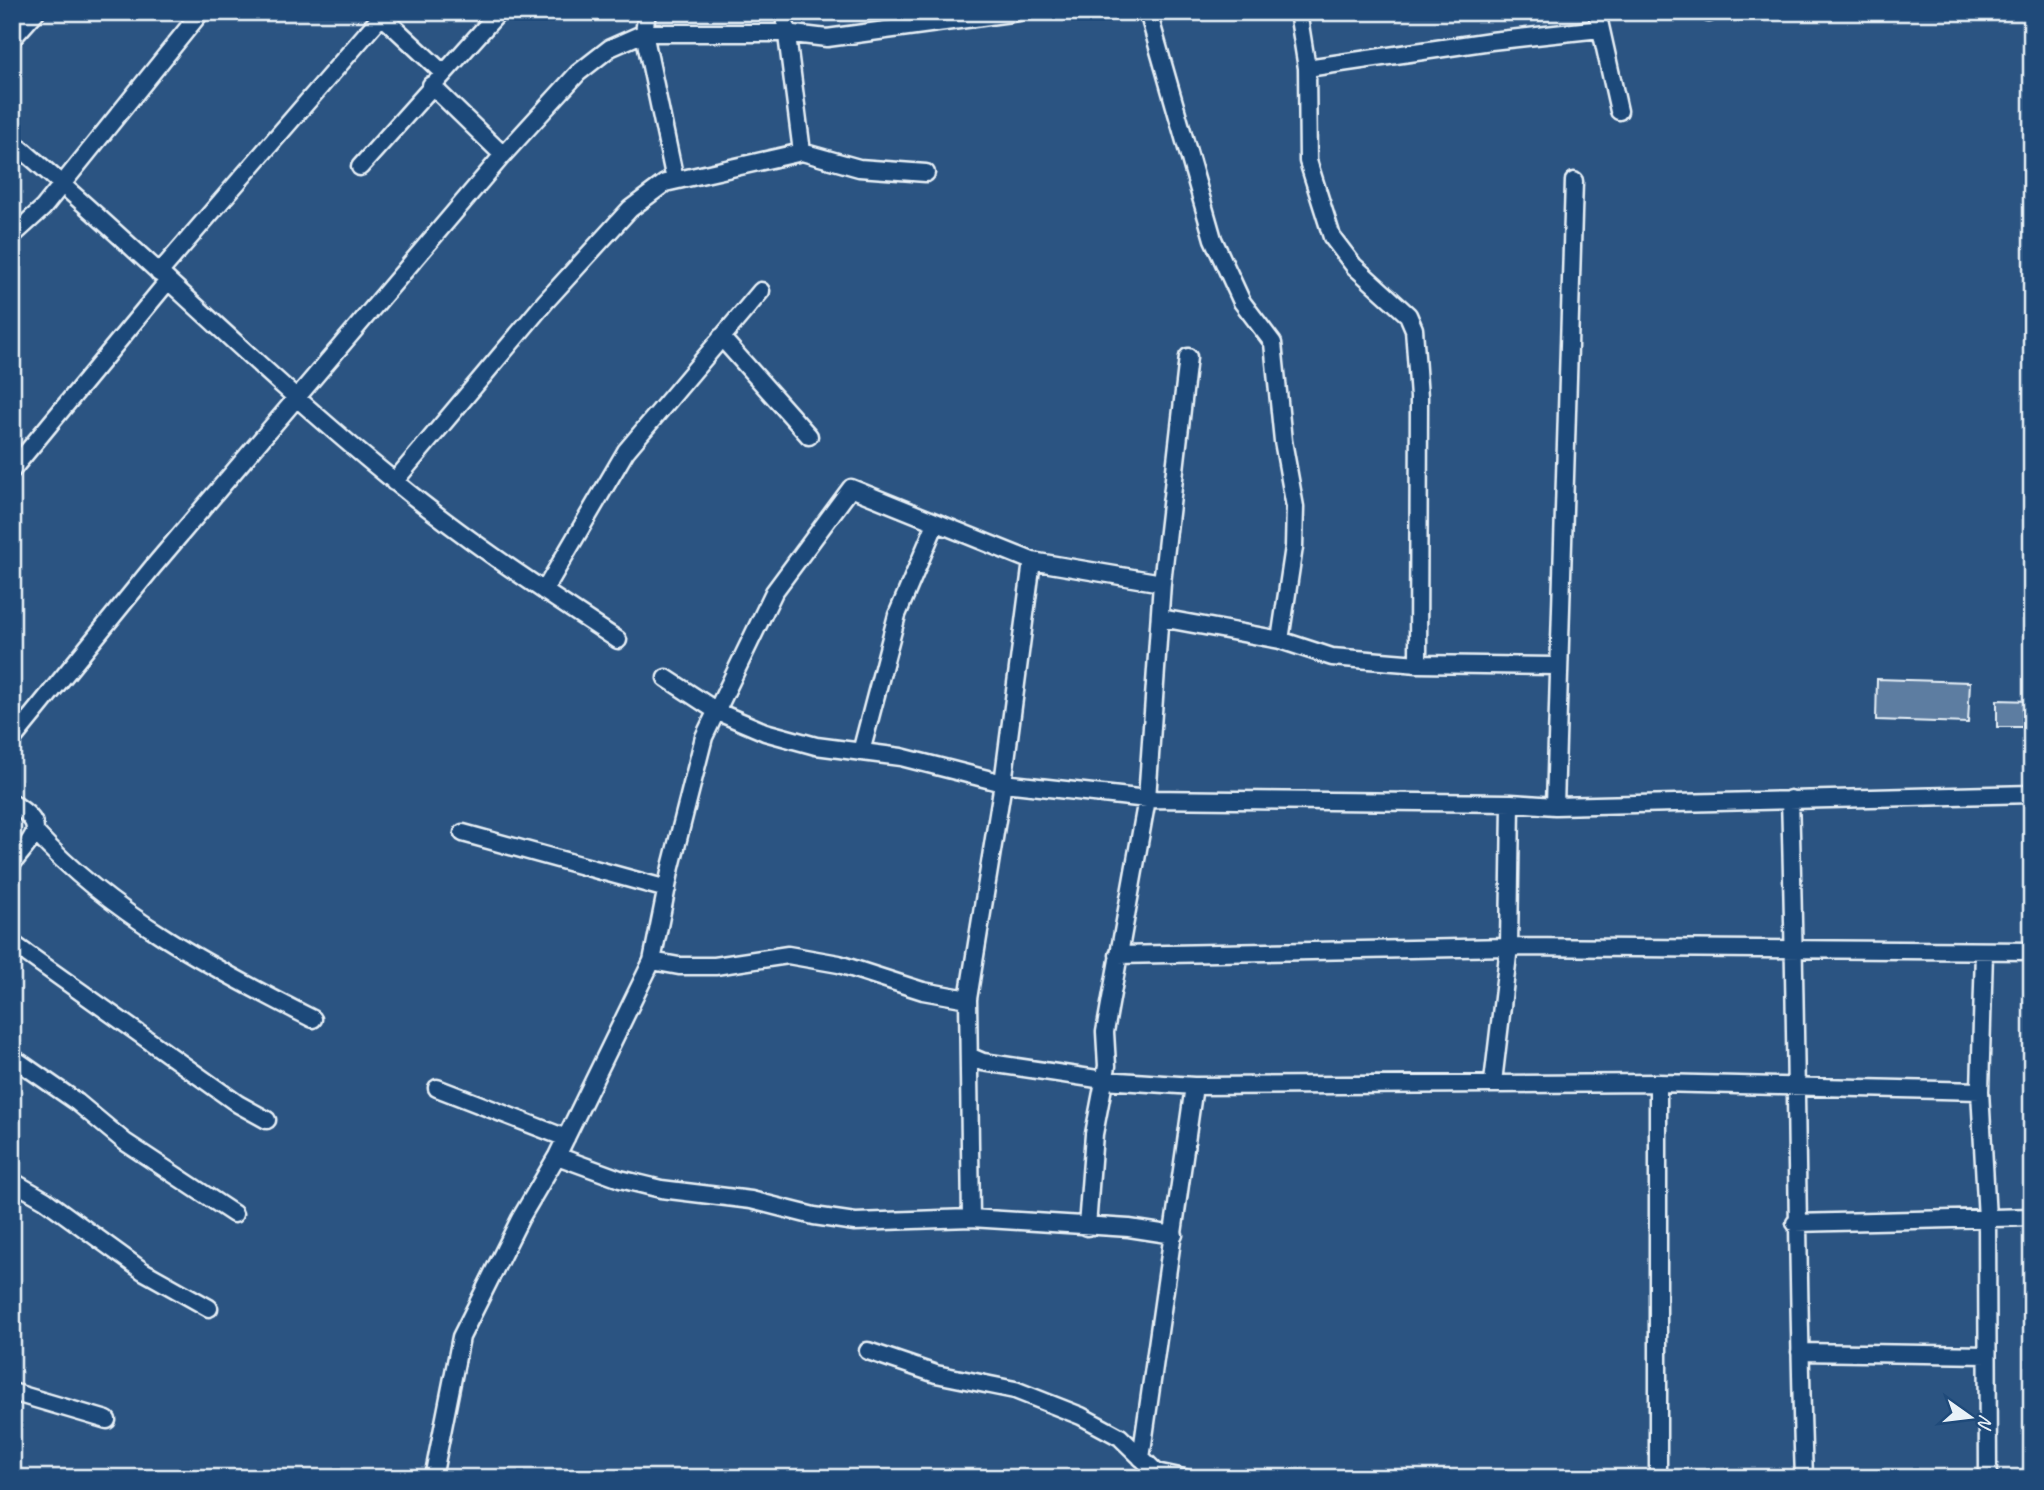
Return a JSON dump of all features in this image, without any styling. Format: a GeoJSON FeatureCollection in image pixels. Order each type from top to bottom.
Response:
{"type":"FeatureCollection","features":[{"type":"Feature","properties":{"kind":"street"},"geometry":{"type":"LineString","coordinates":[[12,40],[36,12]]}},
{"type":"Feature","properties":{"kind":"street"},"geometry":{"type":"LineString","coordinates":[[12,236],[63,184],[140,84],[201,12]]}},
{"type":"Feature","properties":{"kind":"street"},"geometry":{"type":"LineString","coordinates":[[360,167],[499,12]]}},
{"type":"Feature","properties":{"kind":"street"},"geometry":{"type":"LineString","coordinates":[[647,12],[644,33],[675,180]]}},
{"type":"Feature","properties":{"kind":"street"},"geometry":{"type":"LineString","coordinates":[[784,12],[802,152]]}},
{"type":"Feature","properties":{"kind":"street"},"geometry":{"type":"LineString","coordinates":[[12,740],[152,568],[502,155],[578,73],[610,48],[644,33],[785,33],[827,38],[1018,12]]}},
{"type":"Feature","properties":{"kind":"street"},"geometry":{"type":"LineString","coordinates":[[1148,12],[1213,239],[1242,302],[1273,343],[1283,441],[1295,507],[1294,547],[1280,640]]}},
{"type":"Feature","properties":{"kind":"street"},"geometry":{"type":"LineString","coordinates":[[1298,12],[1307,68],[1308,160],[1332,237],[1354,266],[1408,315],[1414,328],[1420,410],[1418,664]]}},
{"type":"Feature","properties":{"kind":"street"},"geometry":{"type":"LineString","coordinates":[[1597,12],[1619,111]]}},
{"type":"Feature","properties":{"kind":"street"},"geometry":{"type":"LineString","coordinates":[[12,470],[163,277],[383,14],[502,155]]}},
{"type":"Feature","properties":{"kind":"street"},"geometry":{"type":"LineString","coordinates":[[1307,68],[1478,43],[1600,29]]}},
{"type":"Feature","properties":{"kind":"street"},"geometry":{"type":"LineString","coordinates":[[12,142],[63,184],[297,400],[394,482],[544,591],[618,640]]}},
{"type":"Feature","properties":{"kind":"street"},"geometry":{"type":"LineString","coordinates":[[394,482],[546,301],[630,209],[665,183],[802,152],[859,168],[926,173]]}},
{"type":"Feature","properties":{"kind":"street"},"geometry":{"type":"LineString","coordinates":[[1555,806],[1557,666],[1574,181]]}},
{"type":"Feature","properties":{"kind":"street"},"geometry":{"type":"LineString","coordinates":[[544,591],[626,452],[761,291]]}},
{"type":"Feature","properties":{"kind":"street"},"geometry":{"type":"LineString","coordinates":[[721,337],[809,436]]}},
{"type":"Feature","properties":{"kind":"street"},"geometry":{"type":"LineString","coordinates":[[1087,1227],[1094,1134],[1104,1080],[1105,1032],[1147,799],[1162,583],[1188,357]]}},
{"type":"Feature","properties":{"kind":"street"},"geometry":{"type":"LineString","coordinates":[[433,1478],[461,1337],[520,1219],[557,1156],[652,961],[704,737],[774,592],[850,488],[1032,561],[1162,583]]}},
{"type":"Feature","properties":{"kind":"street"},"geometry":{"type":"LineString","coordinates":[[861,752],[897,615],[936,523]]}},
{"type":"Feature","properties":{"kind":"street"},"geometry":{"type":"LineString","coordinates":[[971,1218],[968,999],[1003,783],[1032,561]]}},
{"type":"Feature","properties":{"kind":"street"},"geometry":{"type":"LineString","coordinates":[[1161,618],[1280,640],[1332,657],[1418,664],[1557,666]]}},
{"type":"Feature","properties":{"kind":"street"},"geometry":{"type":"LineString","coordinates":[[666,678],[718,712],[765,732],[816,746],[901,757],[1003,783],[1147,799],[1511,803],[1555,806],[2032,794]]}},
{"type":"Feature","properties":{"kind":"street"},"geometry":{"type":"LineString","coordinates":[[1790,799],[1797,1085],[1795,1223],[1804,1478]]}},
{"type":"Feature","properties":{"kind":"street"},"geometry":{"type":"LineString","coordinates":[[12,803],[30,814],[36,823],[36,833],[12,864]]}},
{"type":"Feature","properties":{"kind":"street"},"geometry":{"type":"LineString","coordinates":[[1493,1082],[1509,947],[1511,803]]}},
{"type":"Feature","properties":{"kind":"street"},"geometry":{"type":"LineString","coordinates":[[36,833],[69,869],[185,950],[216,970],[313,1019]]}},
{"type":"Feature","properties":{"kind":"street"},"geometry":{"type":"LineString","coordinates":[[463,833],[667,890]]}},
{"type":"Feature","properties":{"kind":"street"},"geometry":{"type":"LineString","coordinates":[[12,943],[238,1104],[267,1120]]}},
{"type":"Feature","properties":{"kind":"street"},"geometry":{"type":"LineString","coordinates":[[1118,955],[1509,947],[2032,951]]}},
{"type":"Feature","properties":{"kind":"street"},"geometry":{"type":"LineString","coordinates":[[1984,952],[1980,1091],[1987,1219],[1988,1478]]}},
{"type":"Feature","properties":{"kind":"street"},"geometry":{"type":"LineString","coordinates":[[652,961],[679,966],[715,966],[788,955],[839,964],[923,991],[968,999]]}},
{"type":"Feature","properties":{"kind":"street"},"geometry":{"type":"LineString","coordinates":[[969,1056],[983,1062],[1104,1080],[1194,1086],[1658,1083],[1980,1091]]}},
{"type":"Feature","properties":{"kind":"street"},"geometry":{"type":"LineString","coordinates":[[12,1057],[77,1102],[125,1142],[234,1214]]}},
{"type":"Feature","properties":{"kind":"street"},"geometry":{"type":"LineString","coordinates":[[1658,1083],[1658,1478]]}},
{"type":"Feature","properties":{"kind":"street"},"geometry":{"type":"LineString","coordinates":[[1141,1458],[1194,1086]]}},
{"type":"Feature","properties":{"kind":"street"},"geometry":{"type":"LineString","coordinates":[[437,1088],[566,1138]]}},
{"type":"Feature","properties":{"kind":"street"},"geometry":{"type":"LineString","coordinates":[[557,1156],[621,1179],[661,1189],[751,1200],[814,1216],[855,1222],[971,1218],[1129,1228],[1174,1235]]}},
{"type":"Feature","properties":{"kind":"street"},"geometry":{"type":"LineString","coordinates":[[12,1181],[45,1200],[143,1271],[209,1308]]}},
{"type":"Feature","properties":{"kind":"street"},"geometry":{"type":"LineString","coordinates":[[1795,1223],[2032,1217]]}},
{"type":"Feature","properties":{"kind":"street"},"geometry":{"type":"LineString","coordinates":[[868,1352],[936,1374],[1015,1390],[1101,1426],[1120,1437],[1156,1472],[1184,1478]]}},
{"type":"Feature","properties":{"kind":"street"},"geometry":{"type":"LineString","coordinates":[[1800,1352],[1987,1354]]}},
{"type":"Feature","properties":{"kind":"street"},"geometry":{"type":"LineString","coordinates":[[12,1392],[107,1420]]}},
{"type":"Feature","properties":{"kind":"building"},"geometry":{"type":"Polygon","coordinates":[[[1877,679],[1970,682],[1968,723],[1876,720],[1877,679]]]}},
{"type":"Feature","properties":{"kind":"building"},"geometry":{"type":"Polygon","coordinates":[[[1997,700],[2032,701],[2032,727],[1997,727],[1997,700]]]}}]}
